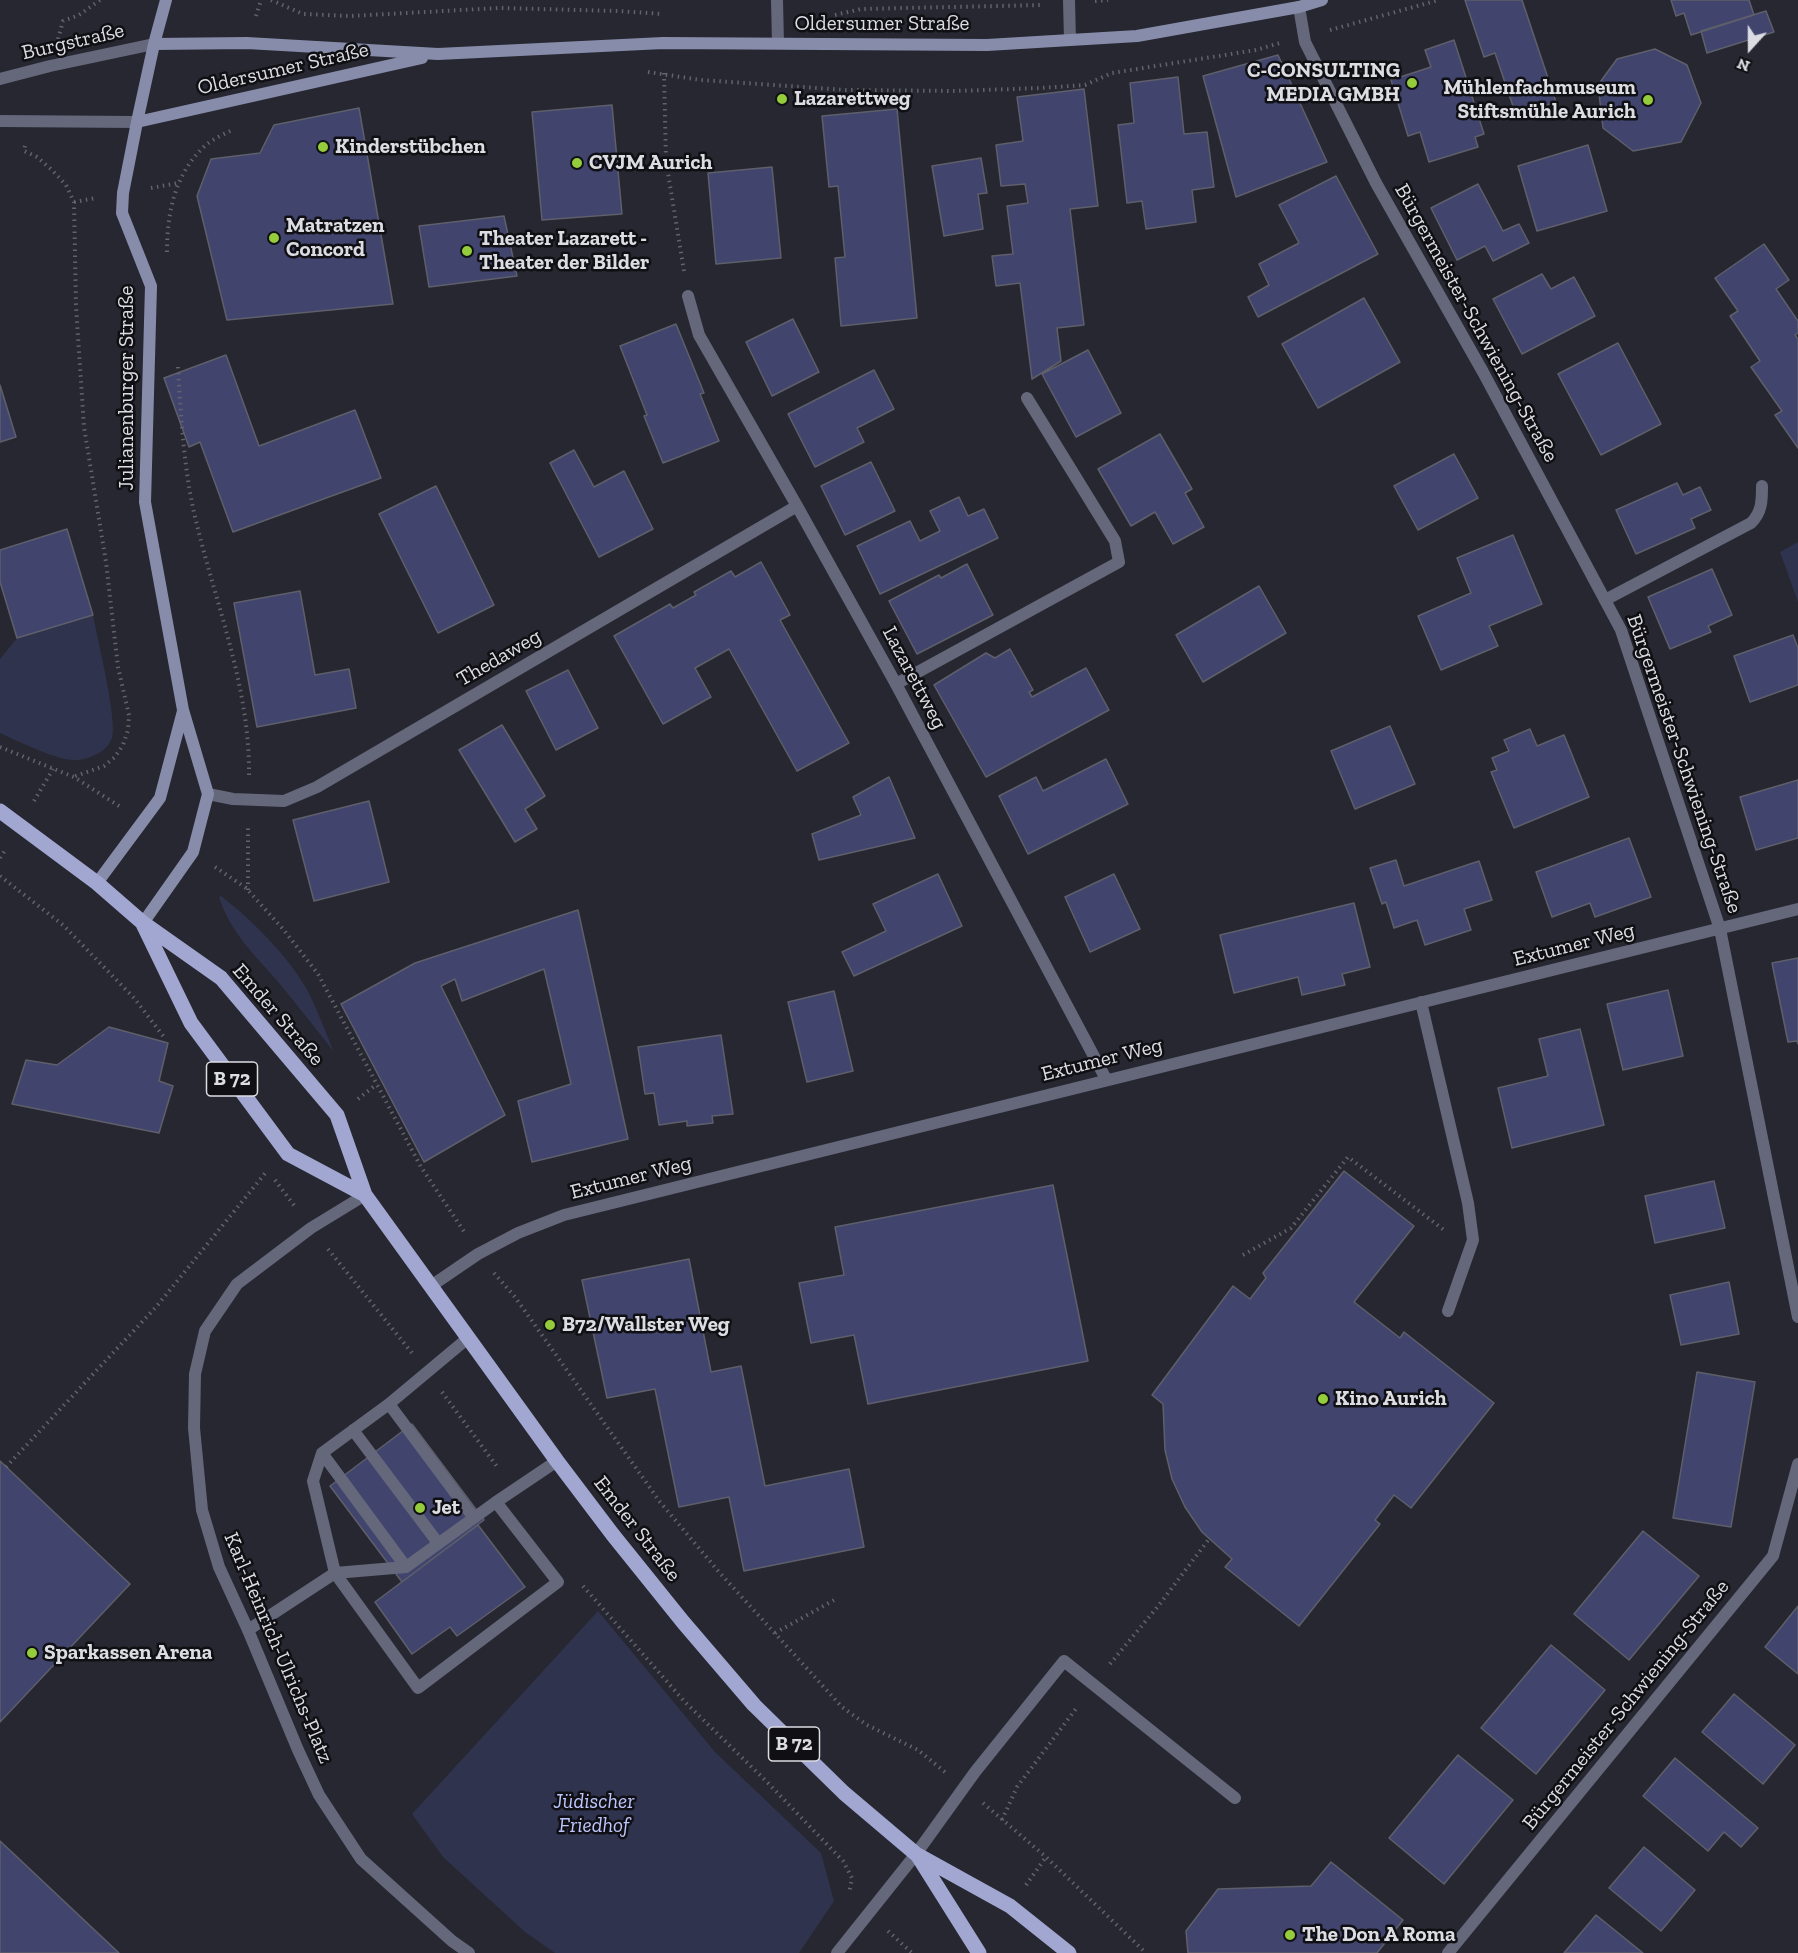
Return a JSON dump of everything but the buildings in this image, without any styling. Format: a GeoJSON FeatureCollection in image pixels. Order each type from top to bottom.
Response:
{"type":"FeatureCollection","features":[{"type":"Feature","properties":{"kind":"main road","name":"Julianenburger Straße"},"geometry":{"type":"LineString","coordinates":[[166,0],[154,44],[123,194],[122,213],[151,286],[146,502],[183,710],[208,794]]}},
{"type":"Feature","properties":{"kind":"main road","name":"Oldersumer Straße"},"geometry":{"type":"LineString","coordinates":[[154,44],[247,43],[438,54],[663,43],[987,45],[1137,36],[1299,7],[1322,0]]}},
{"type":"Feature","properties":{"kind":"main road","name":"Oldersumer Straße"},"geometry":{"type":"LineString","coordinates":[[138,122],[438,54]]}},
{"type":"Feature","properties":{"kind":"main road","name":"Julianenburger Straße"},"geometry":{"type":"LineString","coordinates":[[97,884],[160,798],[183,710]]}},
{"type":"Feature","properties":{"kind":"main road"},"geometry":{"type":"LineString","coordinates":[[143,923],[193,852],[208,794]]}},
{"type":"Feature","properties":{"kind":"main road","name":"B 72"},"geometry":{"type":"LineString","coordinates":[[0,811],[97,884],[143,923]]}},
{"type":"Feature","properties":{"kind":"main road","name":"Emder Straße"},"geometry":{"type":"LineString","coordinates":[[143,923],[190,1023],[288,1154],[365,1195]]}},
{"type":"Feature","properties":{"kind":"main road","name":"Emder Straße"},"geometry":{"type":"LineString","coordinates":[[143,923],[221,978],[337,1115],[365,1195],[557,1461],[662,1596],[754,1705],[844,1793],[916,1854],[1010,1906],[1069,1953]]}},
{"type":"Feature","properties":{"kind":"main road","name":"Emder Straße"},"geometry":{"type":"LineString","coordinates":[[916,1854],[979,1953]]}},
{"type":"Feature","properties":{"kind":"street"},"geometry":{"type":"LineString","coordinates":[[777,0],[778,43]]}},
{"type":"Feature","properties":{"kind":"street"},"geometry":{"type":"LineString","coordinates":[[1069,2],[1070,40]]}},
{"type":"Feature","properties":{"kind":"street","name":"Bürgermeister-Schwiening-Straße"},"geometry":{"type":"LineString","coordinates":[[1299,7],[1305,42],[1376,183],[1483,372],[1621,630],[1720,929],[1798,1317]]}},
{"type":"Feature","properties":{"kind":"street","name":"Burgstraße"},"geometry":{"type":"LineString","coordinates":[[0,79],[154,44]]}},
{"type":"Feature","properties":{"kind":"street"},"geometry":{"type":"LineString","coordinates":[[0,121],[138,122]]}},
{"type":"Feature","properties":{"kind":"street","name":"Lazarettweg"},"geometry":{"type":"LineString","coordinates":[[688,296],[699,335],[896,684],[1106,1079]]}},
{"type":"Feature","properties":{"kind":"street"},"geometry":{"type":"LineString","coordinates":[[896,684],[1119,562],[1115,541],[1027,398]]}},
{"type":"Feature","properties":{"kind":"street"},"geometry":{"type":"LineString","coordinates":[[1605,600],[1751,523],[1758,516],[1761,507],[1762,486]]}},
{"type":"Feature","properties":{"kind":"street","name":"Thedaweg"},"geometry":{"type":"LineString","coordinates":[[208,794],[233,799],[284,801],[316,787],[797,506]]}},
{"type":"Feature","properties":{"kind":"street","name":"Extumer Weg"},"geometry":{"type":"LineString","coordinates":[[431,1286],[478,1254],[518,1233],[564,1215],[1798,909]]}},
{"type":"Feature","properties":{"kind":"street"},"geometry":{"type":"LineString","coordinates":[[1421,1002],[1468,1203],[1473,1240],[1448,1311]]}},
{"type":"Feature","properties":{"kind":"street","name":"Karl-Heinrich-Ulrichs-Platz"},"geometry":{"type":"LineString","coordinates":[[365,1195],[311,1228],[237,1284],[205,1330],[195,1374],[194,1428],[202,1510],[219,1567],[248,1630],[297,1750],[319,1795],[361,1859],[452,1941],[469,1953]]}},
{"type":"Feature","properties":{"kind":"street"},"geometry":{"type":"LineString","coordinates":[[468,1338],[388,1404],[322,1454],[313,1481],[334,1573],[418,1688],[558,1582],[496,1502]]}},
{"type":"Feature","properties":{"kind":"street"},"geometry":{"type":"LineString","coordinates":[[388,1404],[474,1518]]}},
{"type":"Feature","properties":{"kind":"street"},"geometry":{"type":"LineString","coordinates":[[353,1430],[438,1543]]}},
{"type":"Feature","properties":{"kind":"street"},"geometry":{"type":"LineString","coordinates":[[322,1454],[406,1567]]}},
{"type":"Feature","properties":{"kind":"street"},"geometry":{"type":"LineString","coordinates":[[248,1630],[334,1573],[406,1567],[557,1461]]}},
{"type":"Feature","properties":{"kind":"street","name":"Bürgermeister-Schwiening-Straße"},"geometry":{"type":"LineString","coordinates":[[1448,1953],[1773,1556],[1798,1464]]}},
{"type":"Feature","properties":{"kind":"street"},"geometry":{"type":"LineString","coordinates":[[837,1953],[870,1914],[964,1787],[1064,1661],[1235,1798]]}},
{"type":"Feature","properties":{"kind":"path"},"geometry":{"type":"LineString","coordinates":[[63,21],[79,15],[100,0]]}},
{"type":"Feature","properties":{"kind":"path"},"geometry":{"type":"LineString","coordinates":[[271,0],[303,14],[350,16],[500,8],[618,11],[672,15]]}},
{"type":"Feature","properties":{"kind":"path"},"geometry":{"type":"LineString","coordinates":[[829,15],[839,15],[861,9],[1108,0]]}},
{"type":"Feature","properties":{"kind":"path"},"geometry":{"type":"LineString","coordinates":[[639,71],[701,80],[846,90],[955,91],[1085,85],[1112,73],[1256,50],[1439,0]]}},
{"type":"Feature","properties":{"kind":"path"},"geometry":{"type":"LineString","coordinates":[[663,43],[666,161],[688,296]]}},
{"type":"Feature","properties":{"kind":"path"},"geometry":{"type":"LineString","coordinates":[[167,254],[171,206],[178,183],[189,161],[208,143],[239,126]]}},
{"type":"Feature","properties":{"kind":"path"},"geometry":{"type":"LineString","coordinates":[[24,151],[37,157],[52,170],[66,185],[74,202],[76,306],[84,427],[106,562],[118,667],[129,715],[128,730],[123,745],[115,757],[104,766],[73,777]]}},
{"type":"Feature","properties":{"kind":"path"},"geometry":{"type":"LineString","coordinates":[[178,365],[186,458],[196,519],[244,703],[249,750],[248,890]]}},
{"type":"Feature","properties":{"kind":"path"},"geometry":{"type":"LineString","coordinates":[[0,747],[73,777],[144,821]]}},
{"type":"Feature","properties":{"kind":"path"},"geometry":{"type":"LineString","coordinates":[[193,852],[248,890],[283,929],[318,974],[421,1167],[478,1254],[515,1298],[660,1502],[719,1572],[842,1707],[867,1725],[918,1750],[964,1787],[1046,1857],[1146,1953]]}},
{"type":"Feature","properties":{"kind":"path"},"geometry":{"type":"LineString","coordinates":[[1243,1255],[1292,1228],[1348,1157],[1470,1250]]}},
{"type":"Feature","properties":{"kind":"path"},"geometry":{"type":"LineString","coordinates":[[6,1467],[156,1307],[267,1170]]}},
{"type":"Feature","properties":{"kind":"path"},"geometry":{"type":"LineString","coordinates":[[775,1633],[836,1599]]}},
{"type":"Feature","properties":{"kind":"path"},"geometry":{"type":"LineString","coordinates":[[870,1914],[912,1953]]}},
{"type":"Feature","properties":{"kind":"green space"},"geometry":{"type":"Polygon","coordinates":[[[1798,542],[1798,602],[1780,552],[1798,542]]]}},
{"type":"Feature","properties":{"kind":"green space"},"geometry":{"type":"Polygon","coordinates":[[[93,615],[112,715],[113,729],[109,744],[99,753],[85,759],[71,760],[41,751],[0,733],[0,659],[17,638],[93,615]]]}},
{"type":"Feature","properties":{"kind":"green space"},"geometry":{"type":"Polygon","coordinates":[[[221,896],[245,916],[289,963],[314,1003],[334,1052],[237,933],[224,910],[219,897],[221,896]]]}},
{"type":"Feature","properties":{"kind":"green space","name":"Jüdischer Friedhof"},"geometry":{"type":"Polygon","coordinates":[[[598,1611],[715,1752],[821,1853],[834,1901],[799,1953],[555,1953],[525,1932],[443,1857],[412,1814],[598,1611]]]}},
{"type":"Feature","properties":{"kind":"place","name":"C-CONSULTING MEDIA GMBH"},"geometry":{"type":"Point","coordinates":[1412,83]}},
{"type":"Feature","properties":{"kind":"place","name":"Lazarettweg"},"geometry":{"type":"Point","coordinates":[782,99]}},
{"type":"Feature","properties":{"kind":"place","name":"Mühlenfachmuseum Stiftsmühle Aurich"},"geometry":{"type":"Point","coordinates":[1648,100]}},
{"type":"Feature","properties":{"kind":"place","name":"Kinderstübchen"},"geometry":{"type":"Point","coordinates":[323,147]}},
{"type":"Feature","properties":{"kind":"place","name":"CVJM Aurich"},"geometry":{"type":"Point","coordinates":[577,163]}},
{"type":"Feature","properties":{"kind":"place","name":"Matratzen Concord"},"geometry":{"type":"Point","coordinates":[274,238]}},
{"type":"Feature","properties":{"kind":"place","name":"Theater Lazarett - Theater der Bilder"},"geometry":{"type":"Point","coordinates":[467,251]}},
{"type":"Feature","properties":{"kind":"place","name":"B72/Wallster Weg"},"geometry":{"type":"Point","coordinates":[550,1325]}},
{"type":"Feature","properties":{"kind":"place","name":"Kino Aurich"},"geometry":{"type":"Point","coordinates":[1323,1399]}},
{"type":"Feature","properties":{"kind":"place","name":"Jet"},"geometry":{"type":"Point","coordinates":[420,1508]}},
{"type":"Feature","properties":{"kind":"place","name":"Sparkassen Arena"},"geometry":{"type":"Point","coordinates":[32,1653]}},
{"type":"Feature","properties":{"kind":"place","name":"The Don A Roma"},"geometry":{"type":"Point","coordinates":[1290,1935]}}]}
